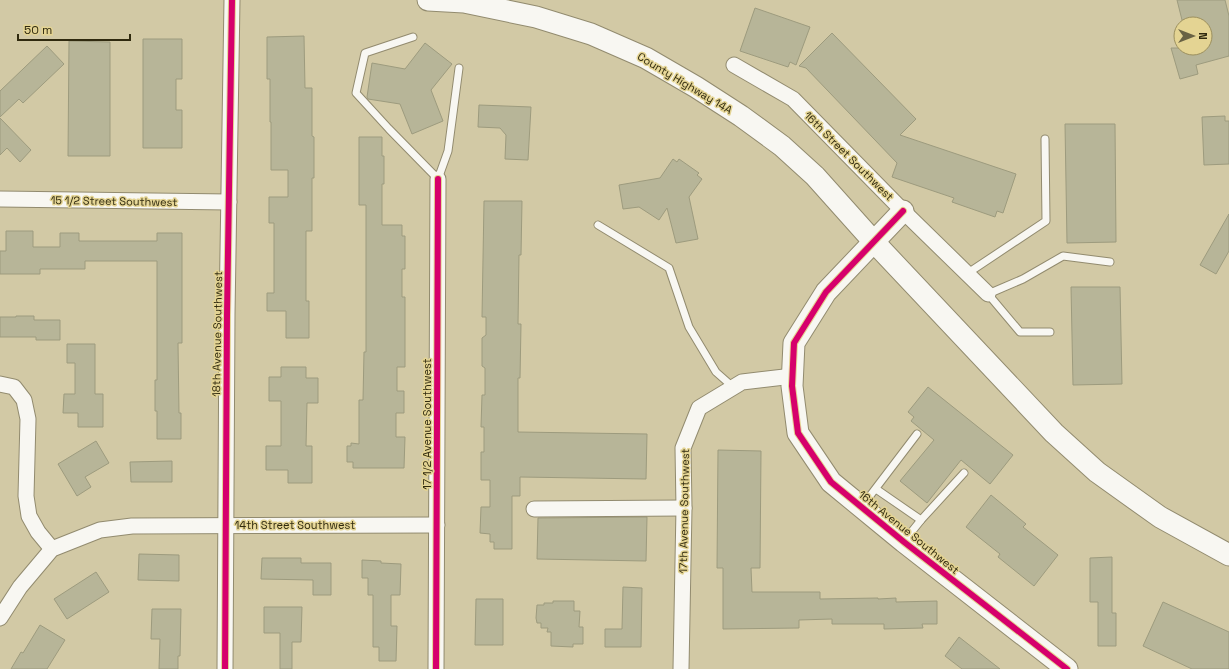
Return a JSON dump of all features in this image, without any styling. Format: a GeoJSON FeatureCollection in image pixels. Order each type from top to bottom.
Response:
{"type":"FeatureCollection","features":[{"type":"Feature","properties":{"kind":"main road","name":"County Highway 14A"},"geometry":{"type":"LineString","coordinates":[[428,0],[464,2],[536,17],[591,34],[646,58],[696,87],[741,116],[782,146],[815,176],[874,242],[1054,433],[1097,472],[1160,517],[1229,555]]}},
{"type":"Feature","properties":{"kind":"main road","name":"16th Avenue Southwest"},"geometry":{"type":"LineString","coordinates":[[903,211],[826,292],[794,343],[792,386],[798,433],[832,482],[904,542],[1067,669]]}},
{"type":"Feature","properties":{"kind":"street","name":"18th Avenue Southwest"},"geometry":{"type":"LineString","coordinates":[[225,669],[227,315],[232,0]]}},
{"type":"Feature","properties":{"kind":"street","name":"16th Street Southwest"},"geometry":{"type":"LineString","coordinates":[[734,65],[793,99],[903,211],[988,294]]}},
{"type":"Feature","properties":{"kind":"street","name":"17 1/2 Avenue Southwest"},"geometry":{"type":"LineString","coordinates":[[436,669],[438,179]]}},
{"type":"Feature","properties":{"kind":"street","name":"15 1/2 Street Southwest"},"geometry":{"type":"LineString","coordinates":[[0,199],[229,202]]}},
{"type":"Feature","properties":{"kind":"street","name":"17th Avenue Southwest"},"geometry":{"type":"LineString","coordinates":[[681,669],[684,508],[683,448],[699,408],[742,382],[793,376]]}},
{"type":"Feature","properties":{"kind":"street"},"geometry":{"type":"LineString","coordinates":[[0,384],[14,387],[24,400],[28,419],[26,496],[29,516],[38,532],[52,550]]}},
{"type":"Feature","properties":{"kind":"street"},"geometry":{"type":"LineString","coordinates":[[534,509],[684,508]]}},
{"type":"Feature","properties":{"kind":"street","name":"14th Street Southwest"},"geometry":{"type":"LineString","coordinates":[[0,618],[20,587],[52,550],[100,530],[132,526],[437,525]]}},
{"type":"Feature","properties":{"kind":"lane"},"geometry":{"type":"LineString","coordinates":[[413,38],[365,53],[356,93],[438,179],[448,151],[459,68]]}},
{"type":"Feature","properties":{"kind":"lane"},"geometry":{"type":"LineString","coordinates":[[968,273],[1046,221],[1045,140]]}},
{"type":"Feature","properties":{"kind":"lane"},"geometry":{"type":"LineString","coordinates":[[598,225],[669,268],[689,328],[716,372],[733,387]]}},
{"type":"Feature","properties":{"kind":"lane"},"geometry":{"type":"LineString","coordinates":[[1050,332],[1020,332],[988,294],[1023,279],[1063,256],[1110,262]]}},
{"type":"Feature","properties":{"kind":"lane"},"geometry":{"type":"LineString","coordinates":[[861,507],[917,434]]}},
{"type":"Feature","properties":{"kind":"lane"},"geometry":{"type":"LineString","coordinates":[[904,542],[921,520],[964,473]]}},
{"type":"Feature","properties":{"kind":"lane"},"geometry":{"type":"LineString","coordinates":[[876,489],[921,520]]}},
{"type":"Feature","properties":{"kind":"building"},"geometry":{"type":"Polygon","coordinates":[[[1177,0],[1225,0],[1229,16],[1229,56],[1196,65],[1198,74],[1180,79],[1173,56],[1213,56],[1213,16],[1181,16],[1177,0]]]}},
{"type":"Feature","properties":{"kind":"building"},"geometry":{"type":"Polygon","coordinates":[[[755,8],[810,27],[796,65],[790,62],[788,67],[740,51],[755,8]]]}},
{"type":"Feature","properties":{"kind":"building"},"geometry":{"type":"Polygon","coordinates":[[[832,33],[916,119],[900,135],[1016,174],[1003,213],[997,211],[995,217],[952,202],[954,198],[892,177],[897,163],[806,68],[799,66],[832,33]]]}},
{"type":"Feature","properties":{"kind":"building"},"geometry":{"type":"Polygon","coordinates":[[[304,36],[305,88],[312,88],[312,136],[314,137],[312,231],[306,231],[306,301],[309,301],[309,338],[286,338],[286,311],[267,311],[267,293],[274,293],[274,223],[269,223],[269,197],[288,197],[288,170],[271,170],[270,79],[267,79],[267,37],[304,36]]]}},
{"type":"Feature","properties":{"kind":"building"},"geometry":{"type":"Polygon","coordinates":[[[143,39],[182,39],[182,79],[176,79],[176,110],[182,110],[182,148],[143,148],[143,39]]]}},
{"type":"Feature","properties":{"kind":"building"},"geometry":{"type":"Polygon","coordinates":[[[69,41],[110,42],[110,156],[68,156],[69,41]]]}},
{"type":"Feature","properties":{"kind":"building"},"geometry":{"type":"Polygon","coordinates":[[[425,43],[452,64],[431,90],[443,121],[412,134],[400,104],[368,99],[367,97],[372,63],[405,69],[425,43]]]}},
{"type":"Feature","properties":{"kind":"building"},"geometry":{"type":"Polygon","coordinates":[[[47,46],[64,64],[23,103],[19,99],[0,117],[0,91],[47,46]]]}},
{"type":"Feature","properties":{"kind":"building"},"geometry":{"type":"Polygon","coordinates":[[[479,105],[531,107],[528,160],[505,159],[506,135],[500,128],[478,127],[479,105]]]}},
{"type":"Feature","properties":{"kind":"building"},"geometry":{"type":"Polygon","coordinates":[[[1225,116],[1225,121],[1229,121],[1229,164],[1204,165],[1202,117],[1225,116]]]}},
{"type":"Feature","properties":{"kind":"building"},"geometry":{"type":"Polygon","coordinates":[[[0,118],[31,150],[20,162],[7,148],[0,155],[0,118]]]}},
{"type":"Feature","properties":{"kind":"building"},"geometry":{"type":"Polygon","coordinates":[[[1065,124],[1115,124],[1116,242],[1067,243],[1065,124]]]}},
{"type":"Feature","properties":{"kind":"building"},"geometry":{"type":"Polygon","coordinates":[[[359,137],[382,137],[384,184],[382,184],[382,225],[402,225],[402,236],[405,236],[405,269],[402,269],[402,297],[405,297],[405,367],[397,367],[397,391],[404,391],[404,413],[396,413],[396,437],[405,437],[404,468],[353,468],[353,462],[347,462],[347,446],[351,446],[351,443],[359,444],[359,400],[363,400],[364,352],[366,352],[366,205],[359,205],[359,137]]]}},
{"type":"Feature","properties":{"kind":"building"},"geometry":{"type":"Polygon","coordinates":[[[673,159],[677,162],[679,159],[699,173],[697,175],[702,179],[689,197],[698,239],[676,243],[667,208],[659,220],[639,207],[623,209],[619,185],[660,178],[673,159]]]}},
{"type":"Feature","properties":{"kind":"building"},"geometry":{"type":"Polygon","coordinates":[[[484,201],[522,201],[521,255],[519,255],[518,324],[521,324],[520,378],[518,378],[518,432],[647,434],[646,479],[520,477],[520,496],[512,496],[512,549],[494,549],[494,542],[490,542],[490,534],[480,533],[481,507],[490,507],[490,480],[481,480],[481,452],[484,452],[484,427],[481,427],[482,395],[485,395],[485,368],[482,366],[482,338],[486,335],[486,317],[482,317],[484,201]]]}},
{"type":"Feature","properties":{"kind":"building"},"geometry":{"type":"Polygon","coordinates":[[[1229,214],[1229,251],[1216,274],[1200,265],[1229,214]]]}},
{"type":"Feature","properties":{"kind":"building"},"geometry":{"type":"Polygon","coordinates":[[[6,231],[33,231],[33,247],[60,247],[60,233],[79,233],[79,241],[157,241],[157,233],[182,233],[182,343],[178,343],[181,439],[157,439],[155,380],[157,380],[157,261],[85,261],[85,269],[40,269],[40,274],[0,274],[0,251],[6,251],[6,231]]]}},
{"type":"Feature","properties":{"kind":"building"},"geometry":{"type":"Polygon","coordinates":[[[1071,287],[1120,287],[1122,384],[1073,385],[1071,287]]]}},
{"type":"Feature","properties":{"kind":"building"},"geometry":{"type":"Polygon","coordinates":[[[34,316],[34,320],[60,320],[60,340],[36,340],[36,337],[0,337],[0,317],[34,316]]]}},
{"type":"Feature","properties":{"kind":"building"},"geometry":{"type":"Polygon","coordinates":[[[67,344],[95,344],[95,394],[103,394],[103,427],[78,427],[78,413],[63,413],[64,394],[75,394],[75,363],[67,363],[67,344]]]}},
{"type":"Feature","properties":{"kind":"building"},"geometry":{"type":"Polygon","coordinates":[[[281,367],[306,367],[306,378],[318,378],[318,403],[307,403],[306,446],[312,446],[312,483],[288,483],[288,470],[266,470],[266,446],[281,446],[281,401],[269,401],[269,377],[281,377],[281,367]]]}},
{"type":"Feature","properties":{"kind":"building"},"geometry":{"type":"Polygon","coordinates":[[[928,387],[1013,455],[990,484],[961,460],[927,503],[900,481],[934,440],[911,421],[914,417],[908,412],[928,387]]]}},
{"type":"Feature","properties":{"kind":"building"},"geometry":{"type":"Polygon","coordinates":[[[96,441],[109,463],[85,477],[91,487],[77,496],[58,464],[96,441]]]}},
{"type":"Feature","properties":{"kind":"building"},"geometry":{"type":"Polygon","coordinates":[[[718,450],[761,451],[760,568],[751,568],[752,592],[820,592],[820,599],[896,598],[896,602],[937,601],[937,624],[922,624],[923,628],[884,629],[884,624],[832,624],[832,619],[799,620],[799,628],[723,629],[723,568],[717,568],[718,450]]]}},
{"type":"Feature","properties":{"kind":"building"},"geometry":{"type":"Polygon","coordinates":[[[172,461],[172,482],[131,482],[130,462],[172,461]]]}},
{"type":"Feature","properties":{"kind":"building"},"geometry":{"type":"Polygon","coordinates":[[[991,495],[1026,524],[1023,527],[1058,555],[1034,586],[998,557],[1000,554],[966,527],[991,495]]]}},
{"type":"Feature","properties":{"kind":"building"},"geometry":{"type":"Polygon","coordinates":[[[647,517],[646,561],[537,559],[538,518],[647,517]]]}},
{"type":"Feature","properties":{"kind":"building"},"geometry":{"type":"Polygon","coordinates":[[[139,554],[179,555],[179,581],[138,580],[139,554]]]}},
{"type":"Feature","properties":{"kind":"building"},"geometry":{"type":"Polygon","coordinates":[[[1112,557],[1112,613],[1116,613],[1116,646],[1098,646],[1098,602],[1090,602],[1090,558],[1112,557]]]}},
{"type":"Feature","properties":{"kind":"building"},"geometry":{"type":"Polygon","coordinates":[[[262,558],[301,558],[301,563],[331,563],[331,595],[313,595],[313,580],[261,579],[262,558]]]}},
{"type":"Feature","properties":{"kind":"building"},"geometry":{"type":"Polygon","coordinates":[[[362,560],[401,564],[400,595],[391,595],[391,626],[397,626],[396,661],[379,661],[379,647],[373,647],[373,595],[368,595],[368,578],[362,578],[362,560]]]}},
{"type":"Feature","properties":{"kind":"building"},"geometry":{"type":"Polygon","coordinates":[[[96,572],[109,592],[67,619],[54,599],[96,572]]]}},
{"type":"Feature","properties":{"kind":"building"},"geometry":{"type":"Polygon","coordinates":[[[623,587],[642,588],[641,647],[605,647],[605,629],[622,629],[623,587]]]}},
{"type":"Feature","properties":{"kind":"building"},"geometry":{"type":"Polygon","coordinates":[[[476,599],[503,599],[503,645],[475,645],[476,599]]]}},
{"type":"Feature","properties":{"kind":"building"},"geometry":{"type":"Polygon","coordinates":[[[553,601],[574,601],[574,611],[580,611],[579,627],[583,627],[583,644],[573,644],[573,647],[551,646],[551,632],[547,632],[548,628],[541,628],[541,623],[537,623],[536,618],[537,605],[553,603],[553,601]]]}},
{"type":"Feature","properties":{"kind":"building"},"geometry":{"type":"Polygon","coordinates":[[[1163,602],[1229,632],[1229,669],[1192,669],[1143,646],[1163,602]]]}},
{"type":"Feature","properties":{"kind":"building"},"geometry":{"type":"Polygon","coordinates":[[[264,607],[302,607],[301,642],[292,642],[292,669],[280,669],[280,633],[264,633],[264,607]]]}},
{"type":"Feature","properties":{"kind":"building"},"geometry":{"type":"Polygon","coordinates":[[[152,609],[181,609],[180,656],[178,656],[178,669],[159,669],[160,639],[151,639],[152,609]]]}},
{"type":"Feature","properties":{"kind":"building"},"geometry":{"type":"Polygon","coordinates":[[[40,625],[65,640],[47,669],[11,669],[21,652],[23,653],[40,625]]]}},
{"type":"Feature","properties":{"kind":"building"},"geometry":{"type":"Polygon","coordinates":[[[959,637],[1000,669],[962,669],[945,656],[959,637]]]}},
{"type":"Feature","properties":{"kind":"cycle path"},"geometry":{"type":"LineString","coordinates":[[225,669],[227,315],[232,0]]}},
{"type":"Feature","properties":{"kind":"cycle path"},"geometry":{"type":"LineString","coordinates":[[436,669],[438,179]]}},
{"type":"Feature","properties":{"kind":"cycle path"},"geometry":{"type":"LineString","coordinates":[[903,211],[826,292],[794,343],[792,386],[798,433],[831,482],[904,542],[1067,669]]}}]}
